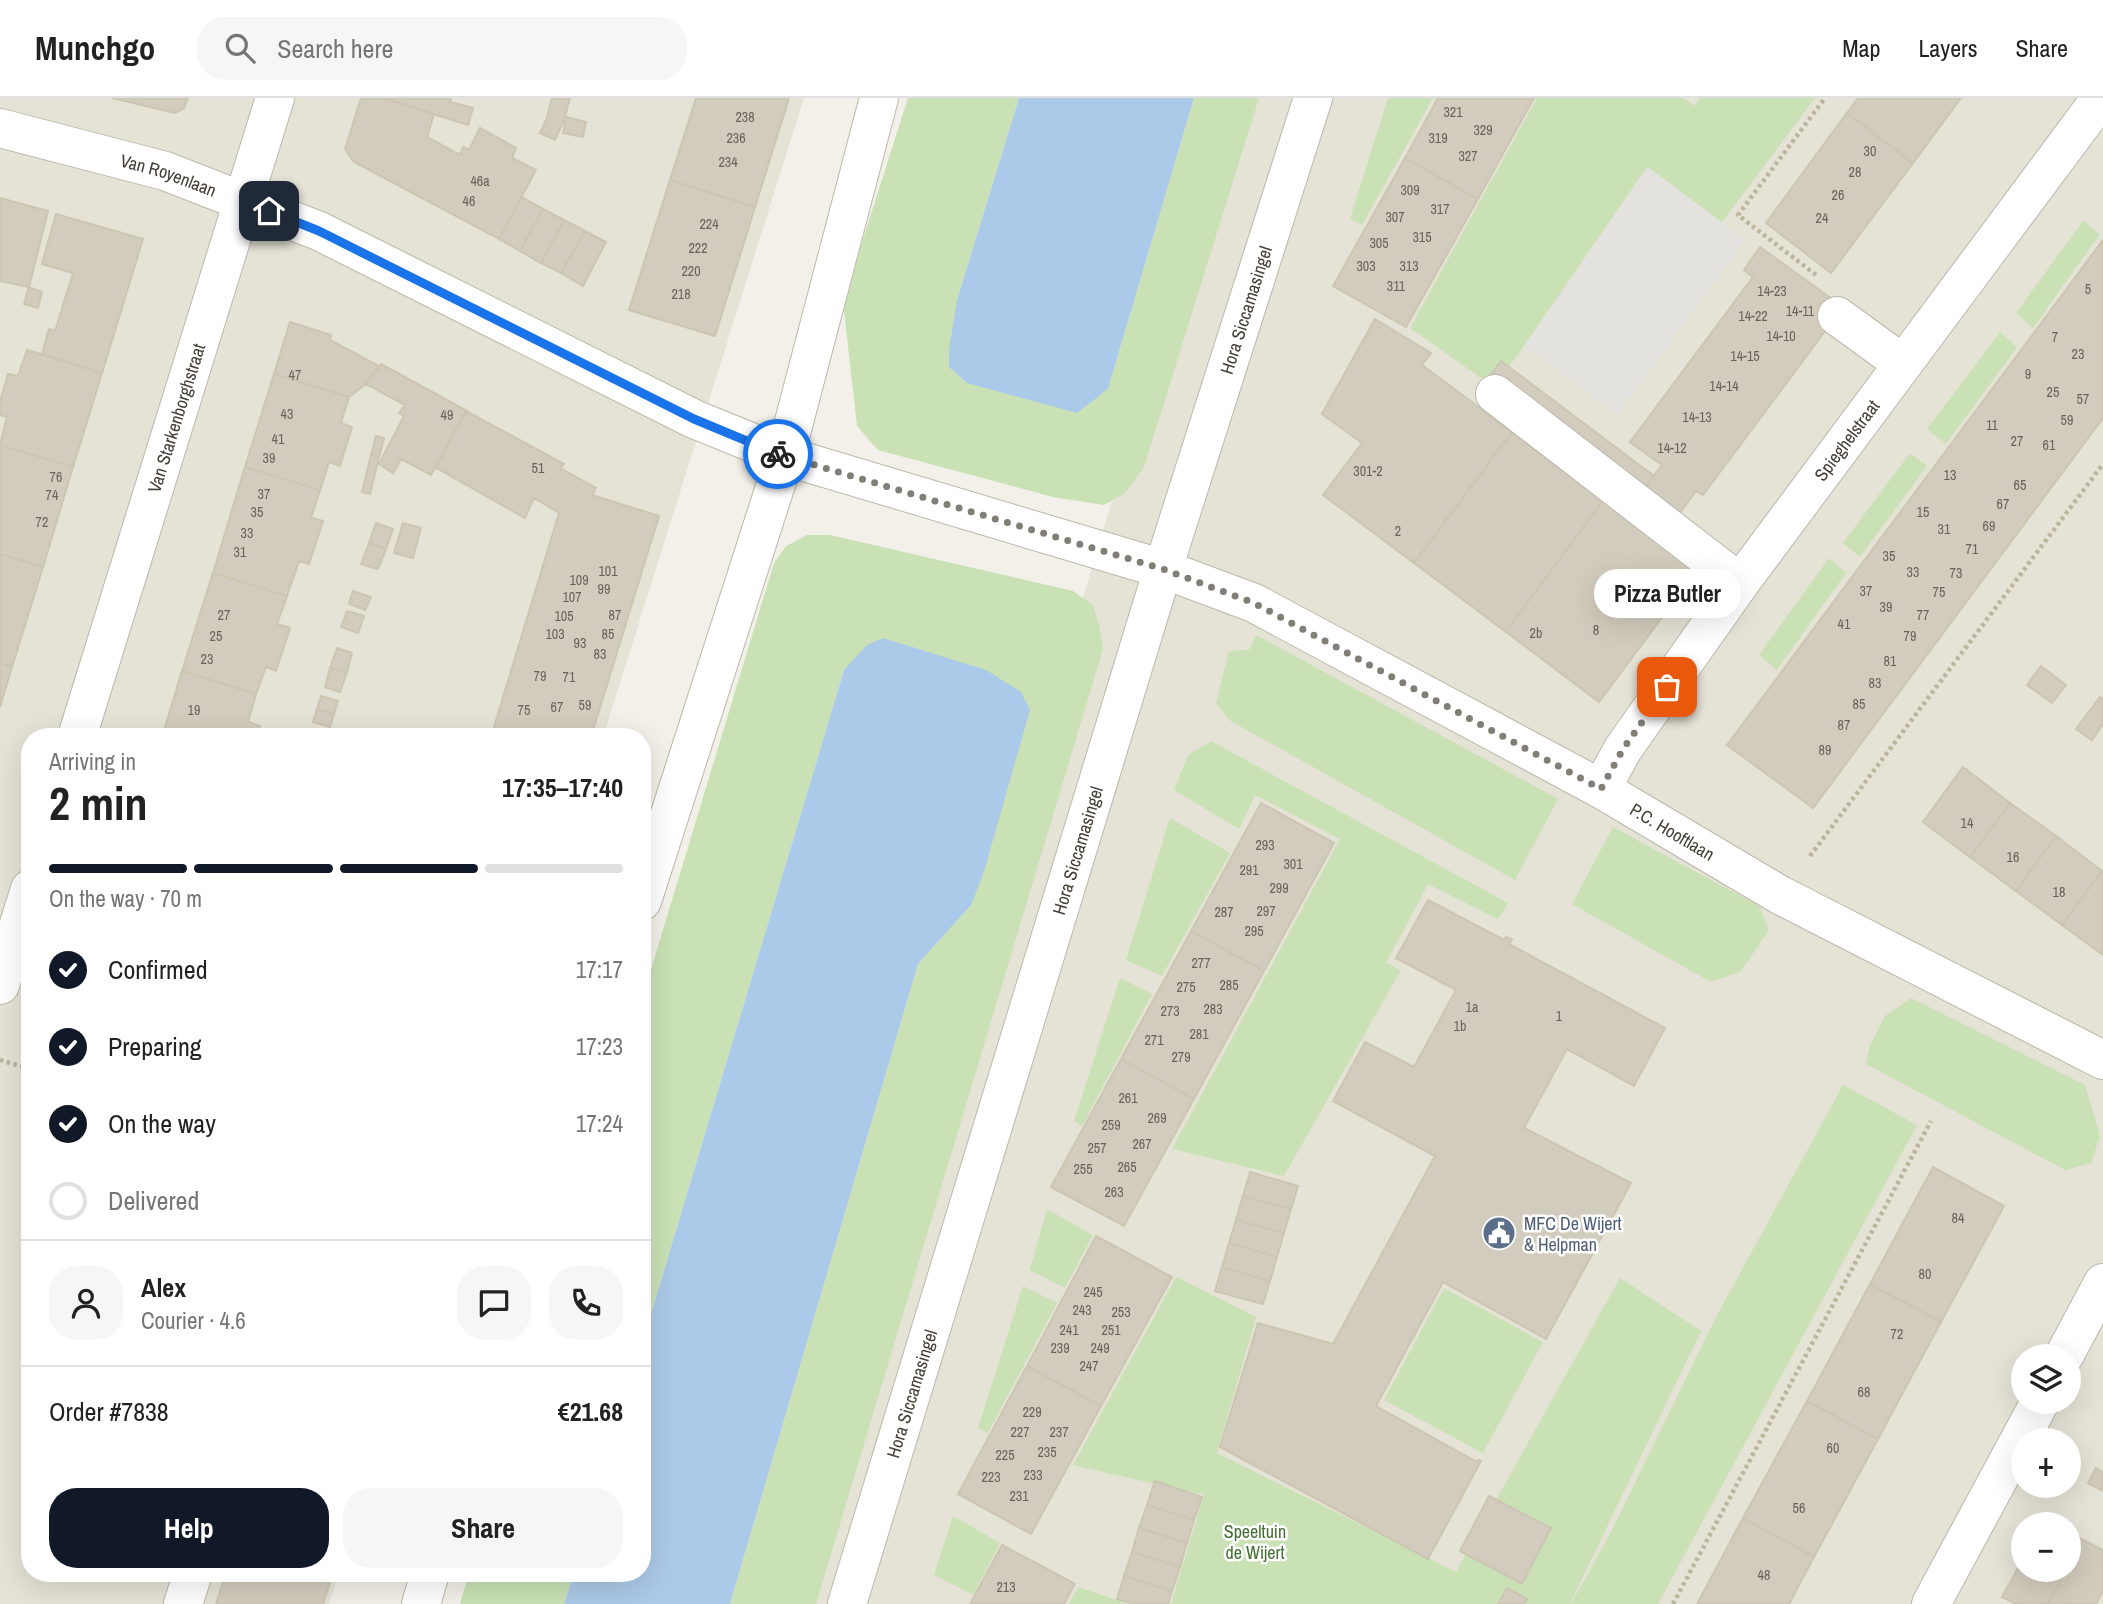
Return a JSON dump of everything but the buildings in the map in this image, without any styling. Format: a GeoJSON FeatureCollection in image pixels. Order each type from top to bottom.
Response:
{"type":"FeatureCollection","features":[{"type":"Feature","properties":{"kind":"street","name":"Van Starkenborghstraat"},"geometry":{"type":"LineString","coordinates":[[80,728],[275,98]]}},
{"type":"Feature","properties":{"kind":"street"},"geometry":{"type":"LineString","coordinates":[[651,873],[785,456],[879,98]]}},
{"type":"Feature","properties":{"kind":"street","name":"Hora Siccamasingel"},"geometry":{"type":"LineString","coordinates":[[847,1604],[1163,569],[1313,98]]}},
{"type":"Feature","properties":{"kind":"street","name":"Spieghelstraat"},"geometry":{"type":"LineString","coordinates":[[1601,789],[1623,749],[1740,583],[2101,98]]}},
{"type":"Feature","properties":{"kind":"street","name":"Van Royenlaan"},"geometry":{"type":"LineString","coordinates":[[0,128],[165,172],[319,231],[694,419],[785,456],[1163,569]]}},
{"type":"Feature","properties":{"kind":"street"},"geometry":{"type":"LineString","coordinates":[[1831,299],[1903,364]]}},
{"type":"Feature","properties":{"kind":"street"},"geometry":{"type":"LineString","coordinates":[[1495,394],[1740,583]]}},
{"type":"Feature","properties":{"kind":"street","name":"P.C. Hooftlaan"},"geometry":{"type":"LineString","coordinates":[[1163,569],[1254,603],[1601,789],[1780,895],[2103,1060]]}},
{"type":"Feature","properties":{"kind":"street"},"geometry":{"type":"LineString","coordinates":[[0,985],[21,918]]}},
{"type":"Feature","properties":{"kind":"street"},"geometry":{"type":"LineString","coordinates":[[2070,1344],[2103,1283]]}},
{"type":"Feature","properties":{"kind":"street"},"geometry":{"type":"LineString","coordinates":[[1931,1604],[2034,1414]]}},
{"type":"Feature","properties":{"kind":"street"},"geometry":{"type":"LineString","coordinates":[[183,1604],[190,1582]]}},
{"type":"Feature","properties":{"kind":"street"},"geometry":{"type":"LineString","coordinates":[[421,1604],[427,1582]]}},
{"type":"Feature","properties":{"kind":"path"},"geometry":{"type":"LineString","coordinates":[[1825,98],[1738,215],[1831,299]]}},
{"type":"Feature","properties":{"kind":"path"},"geometry":{"type":"LineString","coordinates":[[1780,895],[2103,464]]}},
{"type":"Feature","properties":{"kind":"path"},"geometry":{"type":"LineString","coordinates":[[0,1060],[21,1066]]}},
{"type":"Feature","properties":{"kind":"path"},"geometry":{"type":"LineString","coordinates":[[1673,1604],[1931,1121]]}},
{"type":"Feature","properties":{"kind":"shaded area"},"geometry":{"type":"Polygon","coordinates":[[[0,98],[804,98],[606,728],[21,728],[21,1582],[336,1582],[329,1604],[0,1604],[0,98]]]}},
{"type":"Feature","properties":{"kind":"shaded area"},"geometry":{"type":"Polygon","coordinates":[[[1232,98],[2103,98],[2103,1604],[783,1604],[1232,98]]]}},
{"type":"Feature","properties":{"kind":"shaded area"},"geometry":{"type":"Polygon","coordinates":[[[1648,167],[1745,240],[1617,415],[1524,346],[1648,167]]]}},
{"type":"Feature","properties":{"kind":"green space"},"geometry":{"type":"Polygon","coordinates":[[[908,98],[1019,98],[957,300],[1108,389],[1194,98],[1259,98],[1144,467],[1125,493],[1104,505],[1053,497],[878,450],[857,426],[843,302],[908,98]]]}},
{"type":"Feature","properties":{"kind":"green space"},"geometry":{"type":"Polygon","coordinates":[[[1388,98],[1433,98],[1362,225],[1350,219],[1388,98]]]}},
{"type":"Feature","properties":{"kind":"green space"},"geometry":{"type":"Polygon","coordinates":[[[1537,98],[1684,98],[1694,106],[1700,98],[1815,98],[1722,222],[1647,167],[1494,387],[1410,328],[1537,98]]]}},
{"type":"Feature","properties":{"kind":"green space"},"geometry":{"type":"Polygon","coordinates":[[[2083,221],[2100,234],[2033,328],[2016,313],[2083,221]]]}},
{"type":"Feature","properties":{"kind":"green space"},"geometry":{"type":"Polygon","coordinates":[[[2000,332],[2017,347],[1946,444],[1927,429],[2000,332]]]}},
{"type":"Feature","properties":{"kind":"green space"},"geometry":{"type":"Polygon","coordinates":[[[1910,453],[1927,466],[1860,557],[1843,543],[1910,453]]]}},
{"type":"Feature","properties":{"kind":"green space"},"geometry":{"type":"Polygon","coordinates":[[[807,535],[830,535],[1073,591],[1093,605],[1103,649],[816,1604],[730,1604],[918,964],[971,905],[844,670],[651,1314],[651,969],[774,563],[786,546],[807,535]]]}},
{"type":"Feature","properties":{"kind":"green space"},"geometry":{"type":"Polygon","coordinates":[[[1829,558],[1846,573],[1777,670],[1759,655],[1829,558]]]}},
{"type":"Feature","properties":{"kind":"green space"},"geometry":{"type":"Polygon","coordinates":[[[1256,635],[1558,799],[1515,880],[1229,720],[1216,703],[1229,651],[1249,650],[1256,635]]]}},
{"type":"Feature","properties":{"kind":"green space"},"geometry":{"type":"Polygon","coordinates":[[[1211,741],[1508,903],[1498,919],[1428,884],[1386,963],[1401,970],[1284,1176],[1172,1149],[1340,839],[1255,795],[1239,829],[1174,790],[1188,755],[1211,741]]]}},
{"type":"Feature","properties":{"kind":"green space"},"geometry":{"type":"Polygon","coordinates":[[[1170,818],[1230,853],[1162,976],[1126,960],[1170,818]]]}},
{"type":"Feature","properties":{"kind":"green space"},"geometry":{"type":"Polygon","coordinates":[[[1613,827],[1759,906],[1769,930],[1741,971],[1711,982],[1572,904],[1613,827]]]}},
{"type":"Feature","properties":{"kind":"green space"},"geometry":{"type":"Polygon","coordinates":[[[1120,978],[1152,994],[1082,1126],[1074,1121],[1120,978]]]}},
{"type":"Feature","properties":{"kind":"green space"},"geometry":{"type":"Polygon","coordinates":[[[1911,998],[2085,1085],[2100,1136],[2091,1163],[2065,1170],[1866,1064],[1870,1046],[1885,1016],[1911,998]]]}},
{"type":"Feature","properties":{"kind":"green space"},"geometry":{"type":"Polygon","coordinates":[[[1843,1085],[1917,1125],[1658,1604],[1571,1604],[1611,1532],[1715,1319],[1843,1085]]]}},
{"type":"Feature","properties":{"kind":"green space"},"geometry":{"type":"Polygon","coordinates":[[[1047,1209],[1093,1235],[1065,1288],[1030,1270],[1047,1209]]]}},
{"type":"Feature","properties":{"kind":"green space","name":"Speeltuin de Wijert"},"geometry":{"type":"Polygon","coordinates":[[[1176,1277],[1256,1317],[1217,1453],[1456,1572],[1620,1278],[1701,1331],[1570,1604],[1171,1604],[1204,1495],[1073,1465],[1176,1277]]]}},
{"type":"Feature","properties":{"kind":"green space"},"geometry":{"type":"Polygon","coordinates":[[[1023,1286],[1057,1303],[988,1433],[978,1428],[1023,1286]]]}},
{"type":"Feature","properties":{"kind":"green space"},"geometry":{"type":"Polygon","coordinates":[[[1444,1288],[1543,1342],[1483,1453],[1384,1400],[1444,1288]]]}},
{"type":"Feature","properties":{"kind":"green space"},"geometry":{"type":"Polygon","coordinates":[[[953,1516],[1000,1543],[973,1595],[934,1575],[953,1516]]]}},
{"type":"Feature","properties":{"kind":"green space"},"geometry":{"type":"Polygon","coordinates":[[[466,1582],[571,1582],[564,1604],[460,1604],[466,1582]]]}},
{"type":"Feature","properties":{"kind":"green space"},"geometry":{"type":"Polygon","coordinates":[[[1078,1587],[1128,1604],[1069,1604],[1078,1587]]]}},
{"type":"Feature","properties":{"kind":"water"},"geometry":{"type":"Polygon","coordinates":[[[1019,98],[1194,98],[1108,389],[1077,413],[967,383],[949,367],[957,300],[1019,98]]]}},
{"type":"Feature","properties":{"kind":"water"},"geometry":{"type":"Polygon","coordinates":[[[883,638],[986,670],[1021,692],[1030,710],[983,875],[971,905],[918,964],[730,1604],[564,1604],[571,1582],[651,1582],[651,1314],[844,670],[867,645],[883,638]]]}},
{"type":"Feature","properties":{"kind":"way so far"},"geometry":{"type":"LineString","coordinates":[[778,454],[1163,569],[1254,603],[1601,789],[1623,749],[1667,687]]}},
{"type":"Feature","properties":{"kind":"place","name":"Pizza Butler"},"geometry":{"type":"Point","coordinates":[1667,687]}},
{"type":"Feature","properties":{"kind":"place","name":"MFC De Wijert & Helpman"},"geometry":{"type":"Point","coordinates":[1499,1233]}},
{"type":"Feature","properties":{"kind":"route"},"geometry":{"type":"LineString","coordinates":[[269,211],[319,231],[694,419],[778,454]]}}]}
